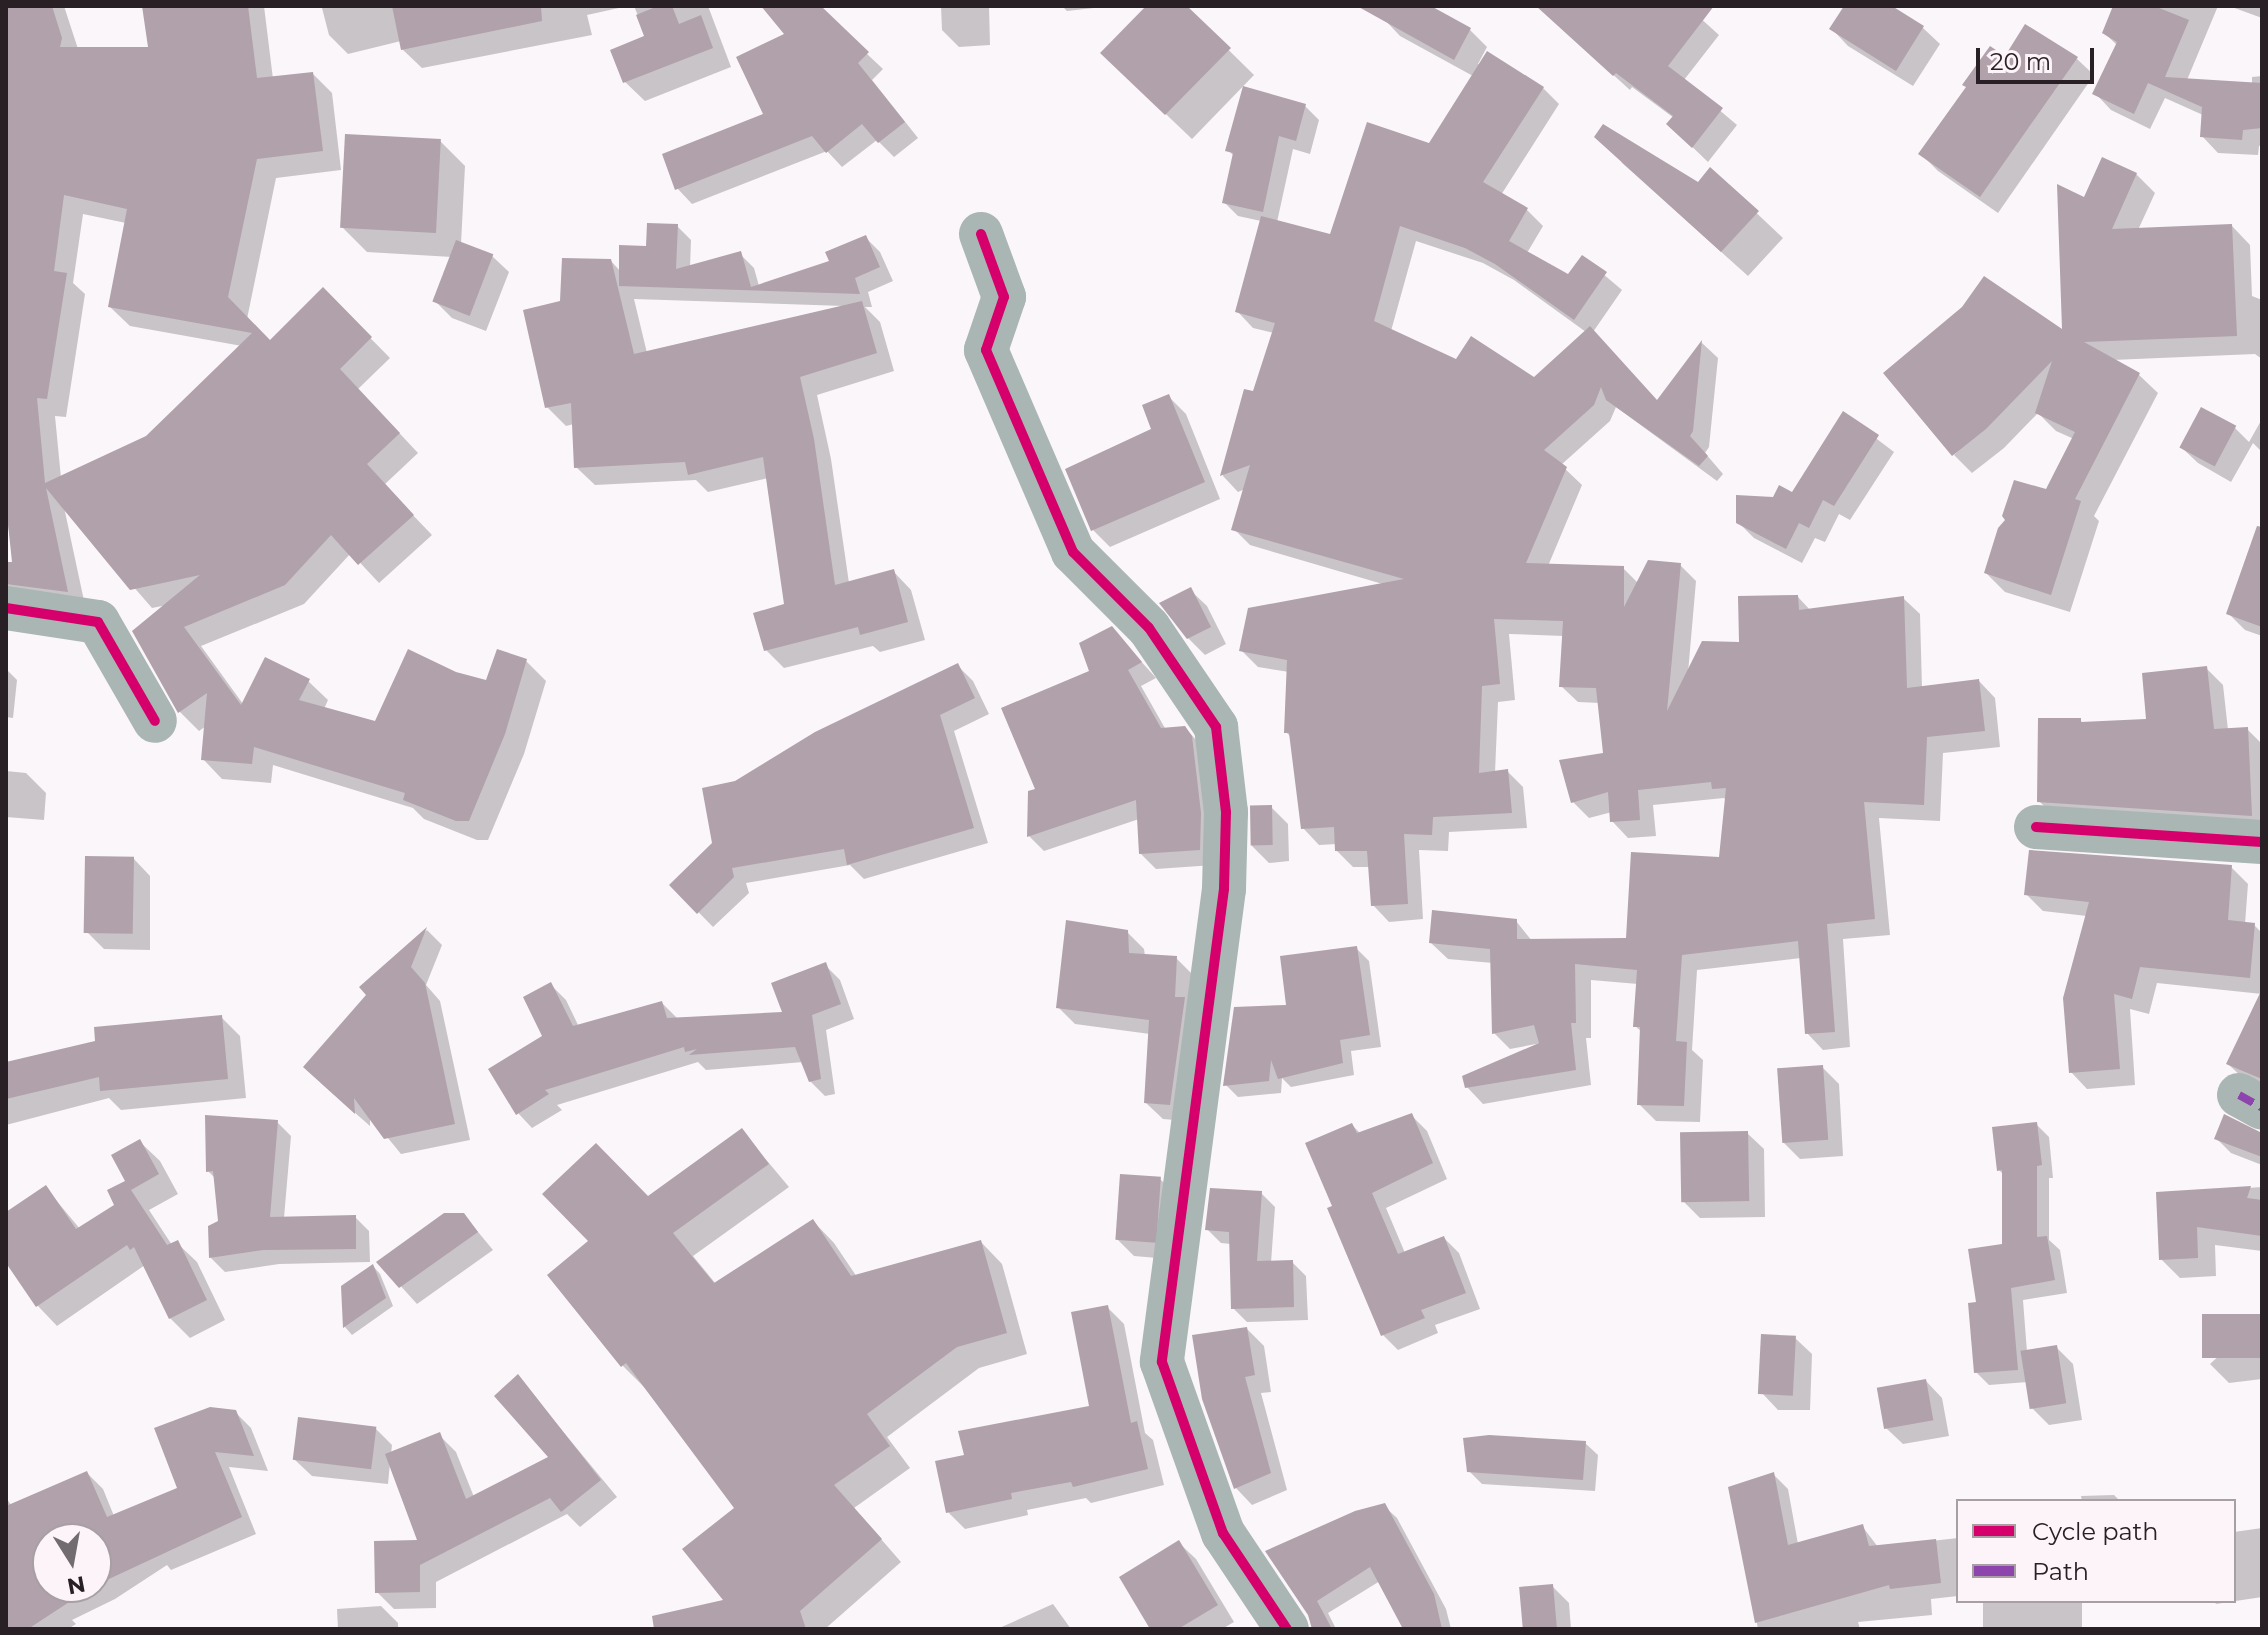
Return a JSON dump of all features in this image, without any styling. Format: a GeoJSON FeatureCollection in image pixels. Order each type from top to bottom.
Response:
{"type":"FeatureCollection","features":[{"type":"Feature","properties":{"kind":"street"},"geometry":{"type":"LineString","coordinates":[[981,234],[1004,297],[986,350],[1073,552],[1149,628],[1216,727],[1226,812],[1224,889],[1162,1362],[1223,1533],[1287,1629]]}},
{"type":"Feature","properties":{"kind":"street"},"geometry":{"type":"LineString","coordinates":[[6,608],[98,622],[155,721]]}},
{"type":"Feature","properties":{"kind":"street"},"geometry":{"type":"LineString","coordinates":[[2036,827],[2262,842]]}},
{"type":"Feature","properties":{"kind":"building"},"geometry":{"type":"Polygon","coordinates":[[[6,6],[52,6],[62,38],[60,47],[148,47],[142,6],[248,6],[257,78],[313,72],[323,151],[257,159],[228,297],[270,340],[323,287],[372,337],[340,369],[400,433],[367,464],[414,515],[358,565],[331,535],[285,585],[184,627],[241,705],[265,657],[310,679],[299,700],[375,721],[408,649],[456,672],[486,680],[497,649],[527,659],[505,734],[469,821],[456,821],[403,800],[405,793],[254,747],[252,764],[201,760],[207,693],[178,713],[132,631],[200,575],[130,590],[46,488],[68,592],[6,584],[6,562],[12,562],[6,505],[6,6]],[[64,195],[54,271],[67,273],[47,399],[37,398],[45,483],[146,436],[252,333],[108,307],[127,209],[64,195]]]}},
{"type":"Feature","properties":{"kind":"building"},"geometry":{"type":"Polygon","coordinates":[[[392,6],[541,6],[542,21],[401,50],[392,6]]]}},
{"type":"Feature","properties":{"kind":"building"},"geometry":{"type":"Polygon","coordinates":[[[658,6],[672,6],[679,24],[701,15],[713,48],[623,83],[610,50],[644,36],[636,15],[658,6]]]}},
{"type":"Feature","properties":{"kind":"building"},"geometry":{"type":"Polygon","coordinates":[[[761,6],[821,6],[869,52],[858,63],[905,122],[878,143],[862,124],[826,153],[812,136],[675,190],[662,154],[763,114],[736,57],[784,34],[761,6]]]}},
{"type":"Feature","properties":{"kind":"building"},"geometry":{"type":"Polygon","coordinates":[[[1146,6],[1187,6],[1231,48],[1165,115],[1100,53],[1146,6]]]}},
{"type":"Feature","properties":{"kind":"building"},"geometry":{"type":"Polygon","coordinates":[[[1357,6],[1431,6],[1471,28],[1454,60],[1357,6]]]}},
{"type":"Feature","properties":{"kind":"building"},"geometry":{"type":"Polygon","coordinates":[[[1536,6],[1714,6],[1668,66],[1723,108],[1692,148],[1666,124],[1673,116],[1616,73],[1613,76],[1536,6]]]}},
{"type":"Feature","properties":{"kind":"building"},"geometry":{"type":"Polygon","coordinates":[[[1844,6],[1892,6],[1924,26],[1896,71],[1829,29],[1844,6]]]}},
{"type":"Feature","properties":{"kind":"building"},"geometry":{"type":"Polygon","coordinates":[[[2113,6],[2154,6],[2189,20],[2165,77],[2262,83],[2262,128],[2243,130],[2242,140],[2200,137],[2202,107],[2148,83],[2134,114],[2092,94],[2117,42],[2102,33],[2113,6]]]}},
{"type":"Feature","properties":{"kind":"building"},"geometry":{"type":"Polygon","coordinates":[[[2025,24],[2078,57],[1980,197],[1918,154],[1966,87],[1962,85],[1990,46],[2005,56],[2025,24]]]}},
{"type":"Feature","properties":{"kind":"building"},"geometry":{"type":"Polygon","coordinates":[[[1487,51],[1544,87],[1483,182],[1528,208],[1509,241],[1568,274],[1582,255],[1607,272],[1574,320],[1495,264],[1465,248],[1400,226],[1374,321],[1456,359],[1471,336],[1534,377],[1590,326],[1657,400],[1702,340],[1690,436],[1708,456],[1699,466],[1606,400],[1601,387],[1594,405],[1544,450],[1567,467],[1526,563],[1624,566],[1624,607],[1648,560],[1681,563],[1667,711],[1702,641],[1739,642],[1738,596],[1798,595],[1799,610],[1904,596],[1907,688],[1979,679],[1985,731],[1927,737],[1924,805],[1864,802],[1875,919],[1827,924],[1835,1032],[1805,1034],[1798,941],[1682,955],[1676,1041],[1687,1042],[1684,1106],[1637,1105],[1640,1027],[1633,1027],[1637,970],[1575,964],[1576,1023],[1571,1023],[1576,1070],[1465,1088],[1462,1076],[1539,1043],[1534,1025],[1492,1034],[1490,949],[1429,943],[1432,910],[1517,919],[1517,939],[1626,938],[1631,852],[1719,857],[1726,788],[1712,789],[1711,782],[1638,790],[1640,820],[1610,822],[1608,792],[1571,803],[1559,760],[1603,753],[1596,688],[1559,687],[1563,621],[1494,619],[1500,684],[1482,686],[1479,773],[1508,769],[1512,813],[1433,817],[1432,835],[1404,834],[1408,904],[1371,906],[1367,851],[1335,851],[1334,827],[1301,829],[1289,733],[1284,733],[1287,660],[1239,651],[1248,608],[1404,579],[1231,530],[1250,465],[1220,476],[1244,389],[1253,391],[1275,323],[1235,312],[1261,216],[1330,234],[1367,122],[1429,143],[1487,51]]]}},
{"type":"Feature","properties":{"kind":"building"},"geometry":{"type":"Polygon","coordinates":[[[1243,86],[1306,104],[1296,141],[1279,136],[1263,212],[1222,203],[1233,153],[1225,151],[1243,86]]]}},
{"type":"Feature","properties":{"kind":"building"},"geometry":{"type":"Polygon","coordinates":[[[1603,124],[1698,182],[1710,167],[1759,211],[1721,252],[1594,137],[1603,124]]]}},
{"type":"Feature","properties":{"kind":"building"},"geometry":{"type":"Polygon","coordinates":[[[345,134],[441,139],[436,233],[340,228],[345,134]]]}},
{"type":"Feature","properties":{"kind":"building"},"geometry":{"type":"Polygon","coordinates":[[[2102,157],[2137,173],[2112,229],[2232,224],[2237,336],[2084,342],[2140,373],[2075,499],[2081,501],[2051,595],[1984,573],[1998,528],[2005,520],[2002,516],[2014,480],[2046,489],[2075,432],[2035,413],[2052,361],[1986,429],[1952,456],[1883,373],[1962,307],[1984,276],[2062,329],[2057,184],[2084,197],[2102,157]]]}},
{"type":"Feature","properties":{"kind":"building"},"geometry":{"type":"Polygon","coordinates":[[[647,223],[678,224],[676,269],[741,251],[751,287],[829,261],[825,252],[866,235],[880,267],[855,278],[860,294],[619,286],[619,245],[646,246],[647,223]]]}},
{"type":"Feature","properties":{"kind":"building"},"geometry":{"type":"Polygon","coordinates":[[[456,240],[493,254],[470,316],[432,302],[456,240]]]}},
{"type":"Feature","properties":{"kind":"building"},"geometry":{"type":"Polygon","coordinates":[[[562,258],[611,259],[634,354],[862,301],[877,353],[800,377],[814,439],[835,585],[894,569],[908,622],[860,635],[858,627],[764,651],[753,613],[784,604],[763,457],[688,475],[685,462],[574,468],[571,403],[545,408],[523,310],[560,301],[562,258]]]}},
{"type":"Feature","properties":{"kind":"building"},"geometry":{"type":"Polygon","coordinates":[[[1169,394],[1205,482],[1091,531],[1065,469],[1151,429],[1142,405],[1169,394]]]}},
{"type":"Feature","properties":{"kind":"building"},"geometry":{"type":"Polygon","coordinates":[[[2201,407],[2236,426],[2215,466],[2179,448],[2201,407]]]}},
{"type":"Feature","properties":{"kind":"building"},"geometry":{"type":"Polygon","coordinates":[[[1843,411],[1879,435],[1834,506],[1823,500],[1809,528],[1799,523],[1786,549],[1736,523],[1736,495],[1773,497],[1779,485],[1792,492],[1843,411]]]}},
{"type":"Feature","properties":{"kind":"building"},"geometry":{"type":"Polygon","coordinates":[[[2257,526],[2262,527],[2262,627],[2226,614],[2257,526]]]}},
{"type":"Feature","properties":{"kind":"building"},"geometry":{"type":"Polygon","coordinates":[[[1191,587],[1211,627],[1187,639],[1159,603],[1191,587]]]}},
{"type":"Feature","properties":{"kind":"building"},"geometry":{"type":"Polygon","coordinates":[[[1112,626],[1142,662],[1128,670],[1161,728],[1185,726],[1192,736],[1201,813],[1200,850],[1139,854],[1136,800],[1027,837],[1028,791],[1035,789],[1001,708],[1089,671],[1079,643],[1112,626]]]}},
{"type":"Feature","properties":{"kind":"building"},"geometry":{"type":"Polygon","coordinates":[[[958,663],[975,698],[940,715],[974,828],[847,865],[844,849],[732,868],[734,877],[697,914],[669,885],[712,843],[702,788],[735,781],[815,732],[958,663]]]}},
{"type":"Feature","properties":{"kind":"building"},"geometry":{"type":"Polygon","coordinates":[[[2207,666],[2214,729],[2248,727],[2252,816],[2037,802],[2038,718],[2081,718],[2081,722],[2146,719],[2142,673],[2207,666]]]}},
{"type":"Feature","properties":{"kind":"building"},"geometry":{"type":"Polygon","coordinates":[[[1250,805],[1272,805],[1273,845],[1251,845],[1250,805]]]}},
{"type":"Feature","properties":{"kind":"building"},"geometry":{"type":"Polygon","coordinates":[[[2029,850],[2232,865],[2228,920],[2255,923],[2250,978],[2140,967],[2132,999],[2114,994],[2120,1069],[2069,1073],[2063,998],[2089,902],[2024,895],[2029,850]]]}},
{"type":"Feature","properties":{"kind":"building"},"geometry":{"type":"Polygon","coordinates":[[[85,856],[134,857],[133,934],[84,933],[85,856]]]}},
{"type":"Feature","properties":{"kind":"building"},"geometry":{"type":"Polygon","coordinates":[[[1066,920],[1128,930],[1129,953],[1177,956],[1175,997],[1185,997],[1170,1105],[1144,1103],[1149,1020],[1056,1008],[1066,920]]]}},
{"type":"Feature","properties":{"kind":"building"},"geometry":{"type":"Polygon","coordinates":[[[427,927],[411,967],[425,983],[455,1124],[384,1139],[354,1098],[355,1114],[303,1067],[366,995],[359,987],[427,927]]]}},
{"type":"Feature","properties":{"kind":"building"},"geometry":{"type":"Polygon","coordinates":[[[1357,946],[1370,1035],[1340,1040],[1343,1063],[1278,1079],[1271,1060],[1269,1081],[1223,1086],[1234,1007],[1286,1005],[1280,956],[1357,946]]]}},
{"type":"Feature","properties":{"kind":"building"},"geometry":{"type":"Polygon","coordinates":[[[826,962],[841,1004],[812,1015],[821,1079],[809,1082],[795,1047],[689,1055],[697,1049],[685,1052],[684,1047],[545,1090],[549,1094],[516,1115],[488,1069],[542,1036],[523,997],[551,982],[573,1026],[662,1001],[667,1018],[782,1012],[771,983],[826,962]]]}},
{"type":"Feature","properties":{"kind":"building"},"geometry":{"type":"Polygon","coordinates":[[[2262,989],[2262,1079],[2226,1064],[2262,989]]]}},
{"type":"Feature","properties":{"kind":"building"},"geometry":{"type":"Polygon","coordinates":[[[222,1015],[228,1079],[100,1091],[99,1077],[6,1099],[6,1062],[95,1041],[94,1027],[222,1015]]]}},
{"type":"Feature","properties":{"kind":"building"},"geometry":{"type":"Polygon","coordinates":[[[1823,1065],[1828,1140],[1782,1143],[1777,1068],[1823,1065]]]}},
{"type":"Feature","properties":{"kind":"building"},"geometry":{"type":"Polygon","coordinates":[[[1412,1113],[1433,1163],[1372,1193],[1398,1254],[1444,1236],[1466,1293],[1421,1310],[1425,1318],[1381,1336],[1327,1208],[1332,1206],[1305,1143],[1352,1123],[1357,1133],[1412,1113]]]}},
{"type":"Feature","properties":{"kind":"building"},"geometry":{"type":"Polygon","coordinates":[[[2224,1114],[2262,1133],[2262,1157],[2214,1139],[2224,1114]]]}},
{"type":"Feature","properties":{"kind":"building"},"geometry":{"type":"Polygon","coordinates":[[[205,1115],[278,1120],[270,1217],[356,1215],[356,1249],[263,1250],[209,1258],[208,1226],[218,1221],[213,1171],[206,1172],[205,1115]]]}},
{"type":"Feature","properties":{"kind":"building"},"geometry":{"type":"Polygon","coordinates":[[[2037,1122],[2042,1165],[2037,1166],[2037,1237],[2047,1236],[2055,1280],[2011,1288],[2018,1370],[1974,1373],[1968,1303],[1976,1302],[1968,1249],[2002,1244],[2002,1170],[1997,1171],[1992,1127],[2037,1122]]]}},
{"type":"Feature","properties":{"kind":"building"},"geometry":{"type":"Polygon","coordinates":[[[742,1128],[769,1164],[673,1233],[714,1283],[813,1219],[851,1276],[981,1240],[1007,1333],[957,1347],[867,1414],[890,1446],[834,1485],[882,1539],[800,1611],[806,1629],[654,1629],[652,1616],[723,1600],[682,1549],[734,1508],[626,1363],[621,1367],[547,1275],[588,1241],[542,1194],[596,1143],[648,1196],[742,1128]]]}},
{"type":"Feature","properties":{"kind":"building"},"geometry":{"type":"Polygon","coordinates":[[[1748,1131],[1749,1201],[1681,1202],[1680,1132],[1748,1131]]]}},
{"type":"Feature","properties":{"kind":"building"},"geometry":{"type":"Polygon","coordinates":[[[140,1139],[159,1174],[131,1190],[167,1245],[178,1240],[207,1300],[169,1319],[134,1247],[130,1250],[127,1245],[36,1307],[6,1263],[6,1212],[46,1185],[76,1229],[114,1205],[107,1190],[125,1181],[111,1155],[140,1139]]]}},
{"type":"Feature","properties":{"kind":"building"},"geometry":{"type":"Polygon","coordinates":[[[1120,1174],[1161,1177],[1156,1243],[1115,1240],[1120,1174]]]}},
{"type":"Feature","properties":{"kind":"building"},"geometry":{"type":"Polygon","coordinates":[[[2251,1186],[2247,1198],[2262,1200],[2262,1236],[2197,1227],[2198,1258],[2159,1260],[2156,1192],[2251,1186]]]}},
{"type":"Feature","properties":{"kind":"building"},"geometry":{"type":"Polygon","coordinates":[[[1210,1188],[1262,1191],[1257,1261],[1293,1260],[1294,1307],[1231,1309],[1229,1232],[1205,1230],[1210,1188]]]}},
{"type":"Feature","properties":{"kind":"building"},"geometry":{"type":"Polygon","coordinates":[[[444,1213],[464,1213],[478,1232],[399,1288],[376,1262],[444,1213]]]}},
{"type":"Feature","properties":{"kind":"building"},"geometry":{"type":"Polygon","coordinates":[[[373,1264],[386,1298],[343,1328],[341,1286],[373,1264]]]}},
{"type":"Feature","properties":{"kind":"building"},"geometry":{"type":"Polygon","coordinates":[[[1108,1305],[1131,1423],[1137,1421],[1148,1469],[1073,1487],[1071,1482],[1011,1493],[1012,1499],[946,1513],[935,1461],[964,1455],[958,1431],[1089,1406],[1071,1312],[1108,1305]]]}},
{"type":"Feature","properties":{"kind":"building"},"geometry":{"type":"Polygon","coordinates":[[[2202,1314],[2262,1314],[2262,1358],[2202,1358],[2202,1314]]]}},
{"type":"Feature","properties":{"kind":"building"},"geometry":{"type":"Polygon","coordinates":[[[1247,1327],[1255,1375],[1245,1377],[1271,1473],[1234,1489],[1202,1399],[1192,1335],[1247,1327]]]}},
{"type":"Feature","properties":{"kind":"building"},"geometry":{"type":"Polygon","coordinates":[[[1761,1334],[1796,1336],[1793,1396],[1758,1394],[1761,1334]]]}},
{"type":"Feature","properties":{"kind":"building"},"geometry":{"type":"Polygon","coordinates":[[[2057,1345],[2066,1403],[2030,1409],[2020,1351],[2057,1345]]]}},
{"type":"Feature","properties":{"kind":"building"},"geometry":{"type":"Polygon","coordinates":[[[518,1374],[601,1480],[561,1512],[550,1498],[420,1565],[420,1592],[375,1593],[374,1541],[417,1540],[385,1454],[440,1432],[466,1499],[548,1457],[494,1396],[518,1374]]]}},
{"type":"Feature","properties":{"kind":"building"},"geometry":{"type":"Polygon","coordinates":[[[1926,1379],[1933,1420],[1884,1429],[1877,1388],[1926,1379]]]}},
{"type":"Feature","properties":{"kind":"building"},"geometry":{"type":"Polygon","coordinates":[[[210,1407],[236,1410],[254,1456],[215,1452],[242,1517],[112,1578],[112,1523],[32,1523],[32,1603],[68,1603],[28,1629],[6,1629],[6,1506],[87,1471],[107,1517],[177,1488],[154,1428],[210,1407]]]}},
{"type":"Feature","properties":{"kind":"building"},"geometry":{"type":"Polygon","coordinates":[[[298,1417],[376,1427],[371,1469],[293,1460],[298,1417]]]}},
{"type":"Feature","properties":{"kind":"building"},"geometry":{"type":"Polygon","coordinates":[[[1489,1435],[1586,1441],[1583,1480],[1467,1472],[1463,1438],[1489,1435]]]}},
{"type":"Feature","properties":{"kind":"building"},"geometry":{"type":"Polygon","coordinates":[[[1774,1472],[1788,1545],[1863,1524],[1869,1546],[1936,1539],[1941,1583],[1890,1589],[1889,1585],[1755,1623],[1728,1487],[1774,1472]]]}},
{"type":"Feature","properties":{"kind":"building"},"geometry":{"type":"Polygon","coordinates":[[[1385,1503],[1434,1594],[1442,1629],[1403,1629],[1370,1567],[1317,1601],[1332,1629],[1312,1629],[1308,1615],[1265,1551],[1355,1511],[1385,1503]]]}},
{"type":"Feature","properties":{"kind":"building"},"geometry":{"type":"Polygon","coordinates":[[[1179,1540],[1218,1605],[1178,1629],[1150,1629],[1119,1577],[1179,1540]]]}},
{"type":"Feature","properties":{"kind":"building"},"geometry":{"type":"Polygon","coordinates":[[[1553,1584],[1557,1629],[1523,1629],[1519,1587],[1553,1584]]]}},
{"type":"Feature","properties":{"kind":"marked path"},"geometry":{"type":"LineString","coordinates":[[2239,1095],[2262,1108]]}},
{"type":"Feature","properties":{"kind":"cycle path"},"geometry":{"type":"LineString","coordinates":[[981,234],[1004,297],[986,350],[1073,552],[1149,628],[1216,727],[1226,812],[1224,889],[1162,1362],[1223,1533],[1287,1629]]}},
{"type":"Feature","properties":{"kind":"cycle path"},"geometry":{"type":"LineString","coordinates":[[6,608],[98,622],[155,721]]}},
{"type":"Feature","properties":{"kind":"cycle path"},"geometry":{"type":"LineString","coordinates":[[2036,827],[2262,842]]}}]}
